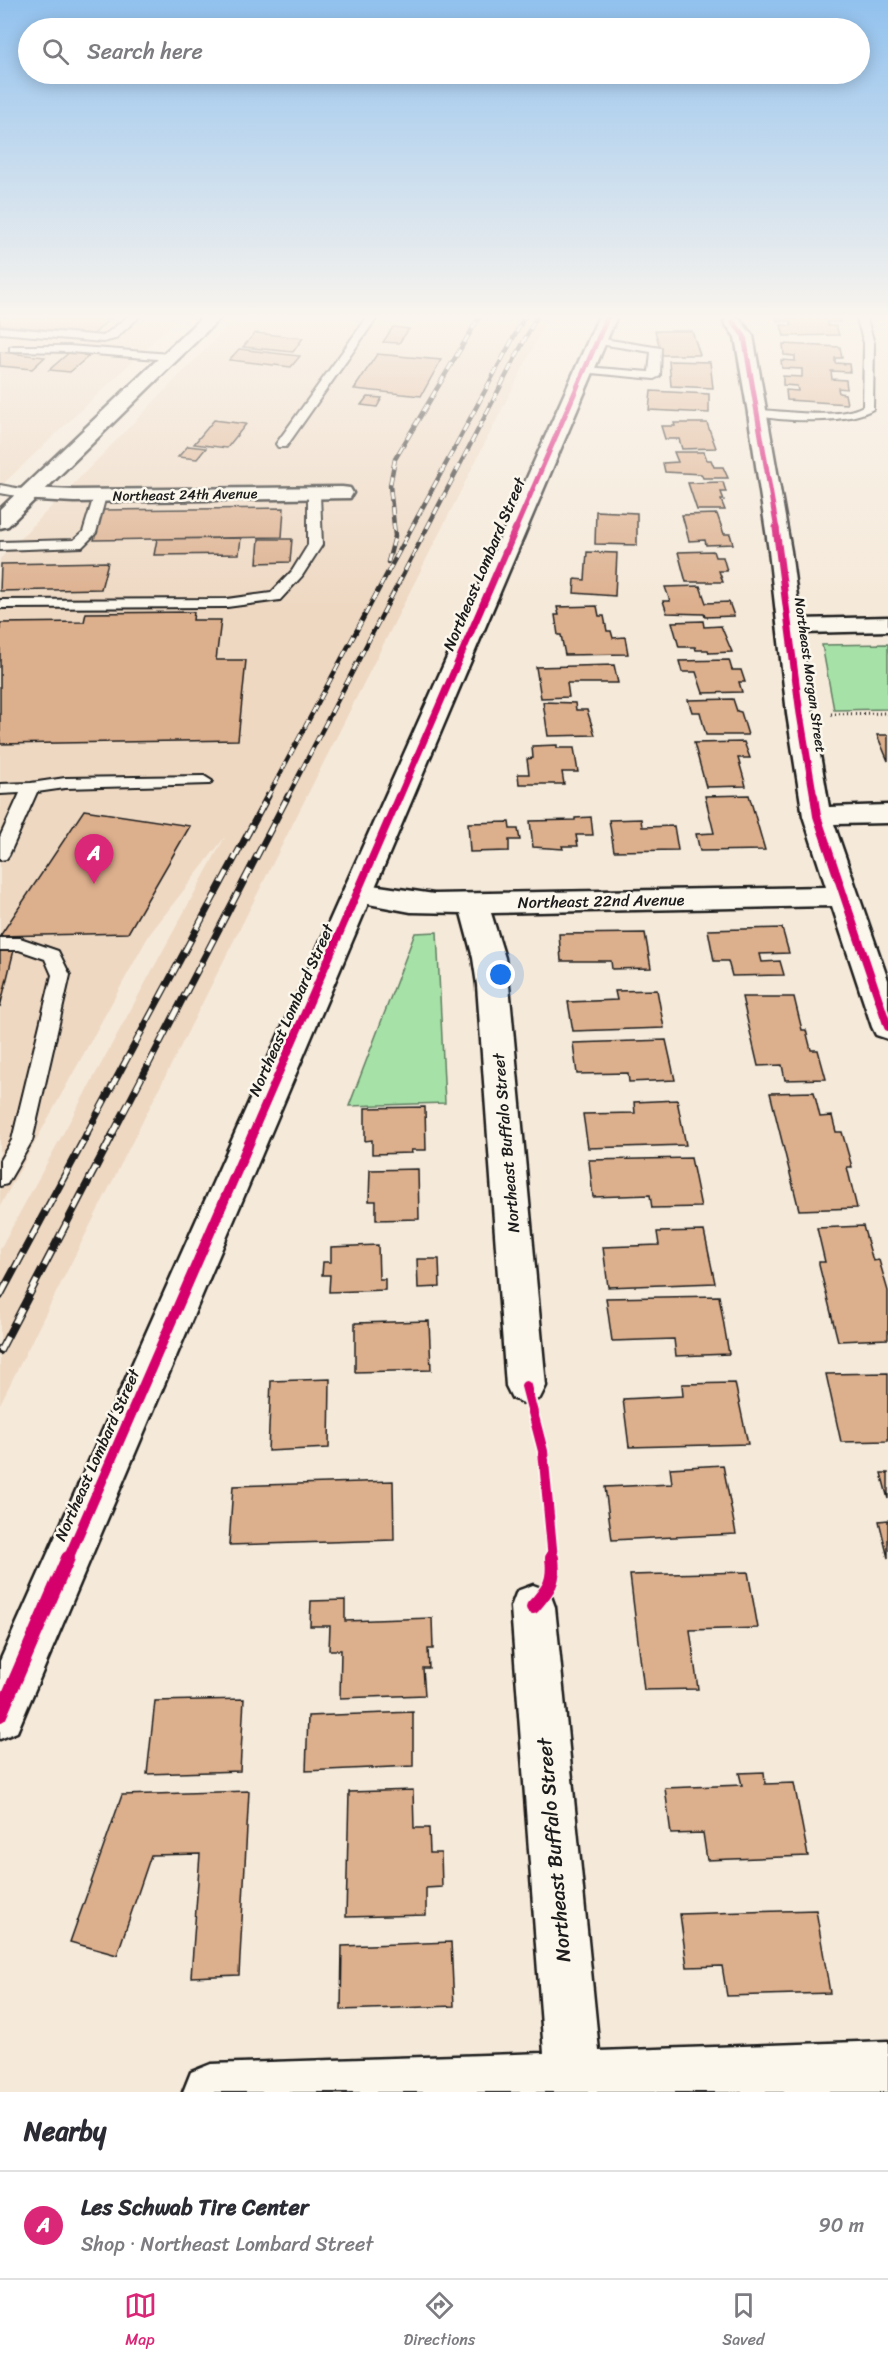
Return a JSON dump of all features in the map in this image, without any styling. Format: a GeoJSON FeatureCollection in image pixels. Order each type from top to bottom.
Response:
{"type":"FeatureCollection","features":[{"type":"Feature","properties":{"kind":"street"},"geometry":{"type":"LineString","coordinates":[[0,521],[111,414]]}},
{"type":"Feature","properties":{"kind":"street","name":"Northeast Lombard Street"},"geometry":{"type":"LineString","coordinates":[[0,1715],[566,414]]}},
{"type":"Feature","properties":{"kind":"street","name":"Northeast Morgan Street"},"geometry":{"type":"LineString","coordinates":[[758,414],[800,714],[817,816],[888,1027]]}},
{"type":"Feature","properties":{"kind":"street","name":"Northeast 24th Avenue"},"geometry":{"type":"LineString","coordinates":[[28,494],[100,496],[342,493]]}},
{"type":"Feature","properties":{"kind":"street"},"geometry":{"type":"LineString","coordinates":[[789,626],[888,624]]}},
{"type":"Feature","properties":{"kind":"street"},"geometry":{"type":"LineString","coordinates":[[817,816],[888,814]]}},
{"type":"Feature","properties":{"kind":"street","name":"Northeast 22nd Avenue"},"geometry":{"type":"LineString","coordinates":[[358,892],[411,902],[473,903],[844,896]]}},
{"type":"Feature","properties":{"kind":"street","name":"Northeast Buffalo Street"},"geometry":{"type":"LineString","coordinates":[[473,903],[489,958],[493,984],[526,1386]]}},
{"type":"Feature","properties":{"kind":"street","name":"Northeast Buffalo Street"},"geometry":{"type":"LineString","coordinates":[[533,1608],[574,2086]]}},
{"type":"Feature","properties":{"kind":"street"},"geometry":{"type":"LineString","coordinates":[[211,2092],[574,2086],[888,2068]]}},
{"type":"Feature","properties":{"kind":"lane"},"geometry":{"type":"LineString","coordinates":[[282,444],[304,414]]}},
{"type":"Feature","properties":{"kind":"lane"},"geometry":{"type":"LineString","coordinates":[[786,414],[853,414]]}},
{"type":"Feature","properties":{"kind":"lane"},"geometry":{"type":"LineString","coordinates":[[0,489],[28,494]]}},
{"type":"Feature","properties":{"kind":"lane"},"geometry":{"type":"LineString","coordinates":[[0,604],[227,603],[275,597],[297,573],[315,545],[314,494]]}},
{"type":"Feature","properties":{"kind":"lane"},"geometry":{"type":"LineString","coordinates":[[0,546],[77,544],[89,533],[100,496]]}},
{"type":"Feature","properties":{"kind":"lane"},"geometry":{"type":"LineString","coordinates":[[0,789],[31,788],[65,783],[204,781]]}},
{"type":"Feature","properties":{"kind":"lane"},"geometry":{"type":"LineString","coordinates":[[0,855],[31,788]]}},
{"type":"Feature","properties":{"kind":"lane"},"geometry":{"type":"LineString","coordinates":[[0,944],[20,944],[52,955],[61,975],[22,1141],[0,1178]]}},
{"type":"Feature","properties":{"kind":"path"},"geometry":{"type":"LineString","coordinates":[[839,714],[888,712]]}},
{"type":"Feature","properties":{"kind":"shaded area"},"geometry":{"type":"Polygon","coordinates":[[[0,414],[77,414],[0,487],[0,414]]]}},
{"type":"Feature","properties":{"kind":"shaded area"},"geometry":{"type":"Polygon","coordinates":[[[142,414],[500,414],[0,1404],[0,1249],[225,837],[149,935],[0,1206],[0,559],[142,414]]]}},
{"type":"Feature","properties":{"kind":"green space"},"geometry":{"type":"Polygon","coordinates":[[[888,644],[888,709],[834,710],[822,645],[888,644]]]}},
{"type":"Feature","properties":{"kind":"green space"},"geometry":{"type":"Polygon","coordinates":[[[437,932],[445,1103],[349,1106],[415,933],[437,932]]]}},
{"type":"Feature","properties":{"kind":"building"},"geometry":{"type":"Polygon","coordinates":[[[214,420],[246,424],[227,448],[194,444],[214,420]]]}},
{"type":"Feature","properties":{"kind":"building"},"geometry":{"type":"Polygon","coordinates":[[[674,423],[707,423],[716,448],[682,449],[679,439],[665,439],[661,426],[675,426],[674,423]]]}},
{"type":"Feature","properties":{"kind":"building"},"geometry":{"type":"Polygon","coordinates":[[[188,446],[206,448],[197,459],[178,457],[188,446]]]}},
{"type":"Feature","properties":{"kind":"building"},"geometry":{"type":"Polygon","coordinates":[[[674,452],[704,452],[707,460],[711,460],[714,467],[723,467],[728,478],[703,478],[701,474],[665,472],[663,463],[678,462],[674,452]]]}},
{"type":"Feature","properties":{"kind":"building"},"geometry":{"type":"Polygon","coordinates":[[[723,482],[726,492],[721,492],[724,500],[721,500],[725,510],[697,510],[688,483],[723,482]]]}},
{"type":"Feature","properties":{"kind":"building"},"geometry":{"type":"Polygon","coordinates":[[[284,508],[282,537],[94,540],[102,510],[284,508]]]}},
{"type":"Feature","properties":{"kind":"building"},"geometry":{"type":"Polygon","coordinates":[[[596,511],[637,513],[637,545],[595,544],[596,511]]]}},
{"type":"Feature","properties":{"kind":"building"},"geometry":{"type":"Polygon","coordinates":[[[717,514],[724,534],[730,534],[733,544],[706,545],[705,540],[689,541],[682,515],[717,514]]]}},
{"type":"Feature","properties":{"kind":"building"},"geometry":{"type":"Polygon","coordinates":[[[241,538],[239,554],[154,555],[157,539],[241,538]]]}},
{"type":"Feature","properties":{"kind":"building"},"geometry":{"type":"Polygon","coordinates":[[[259,539],[292,539],[290,562],[257,563],[259,539]]]}},
{"type":"Feature","properties":{"kind":"building"},"geometry":{"type":"Polygon","coordinates":[[[713,551],[715,557],[723,557],[727,571],[719,571],[723,582],[686,582],[678,552],[713,551]]]}},
{"type":"Feature","properties":{"kind":"building"},"geometry":{"type":"Polygon","coordinates":[[[587,552],[617,553],[615,596],[574,593],[575,579],[585,580],[587,552]]]}},
{"type":"Feature","properties":{"kind":"building"},"geometry":{"type":"Polygon","coordinates":[[[108,562],[101,589],[0,591],[1,564],[108,562]]]}},
{"type":"Feature","properties":{"kind":"building"},"geometry":{"type":"Polygon","coordinates":[[[700,586],[706,603],[729,602],[734,616],[705,617],[704,614],[667,613],[663,601],[670,601],[665,587],[700,586]]]}},
{"type":"Feature","properties":{"kind":"building"},"geometry":{"type":"Polygon","coordinates":[[[597,606],[599,616],[604,616],[607,631],[611,631],[613,638],[625,637],[628,654],[565,655],[561,635],[558,635],[555,615],[559,615],[557,607],[597,606]]]}},
{"type":"Feature","properties":{"kind":"building"},"geometry":{"type":"Polygon","coordinates":[[[194,612],[193,620],[221,620],[216,660],[246,660],[238,740],[0,744],[0,623],[84,622],[86,613],[194,612]]]}},
{"type":"Feature","properties":{"kind":"building"},"geometry":{"type":"Polygon","coordinates":[[[703,621],[704,627],[721,626],[732,652],[709,653],[708,650],[696,650],[695,647],[679,647],[672,622],[703,621]]]}},
{"type":"Feature","properties":{"kind":"building"},"geometry":{"type":"Polygon","coordinates":[[[729,660],[732,670],[741,670],[745,682],[739,682],[742,692],[703,693],[696,672],[682,672],[679,661],[729,660]]]}},
{"type":"Feature","properties":{"kind":"building"},"geometry":{"type":"Polygon","coordinates":[[[614,665],[618,683],[567,683],[569,697],[541,698],[536,667],[614,665]]]}},
{"type":"Feature","properties":{"kind":"building"},"geometry":{"type":"Polygon","coordinates":[[[733,699],[737,711],[741,712],[748,735],[706,735],[700,712],[692,712],[688,700],[733,699]]]}},
{"type":"Feature","properties":{"kind":"building"},"geometry":{"type":"Polygon","coordinates":[[[543,702],[575,703],[576,710],[587,710],[595,735],[548,736],[543,702]]]}},
{"type":"Feature","properties":{"kind":"building"},"geometry":{"type":"Polygon","coordinates":[[[877,735],[888,735],[888,761],[877,735]]]}},
{"type":"Feature","properties":{"kind":"building"},"geometry":{"type":"Polygon","coordinates":[[[744,742],[750,758],[738,758],[746,786],[706,787],[694,743],[744,742]]]}},
{"type":"Feature","properties":{"kind":"building"},"geometry":{"type":"Polygon","coordinates":[[[557,745],[557,748],[574,748],[578,772],[562,772],[564,784],[519,784],[518,774],[529,774],[527,759],[533,758],[532,746],[557,745]]]}},
{"type":"Feature","properties":{"kind":"building"},"geometry":{"type":"Polygon","coordinates":[[[749,795],[765,850],[700,851],[696,834],[714,833],[705,796],[749,795]]]}},
{"type":"Feature","properties":{"kind":"building"},"geometry":{"type":"Polygon","coordinates":[[[84,810],[190,826],[128,933],[0,936],[84,810]]]}},
{"type":"Feature","properties":{"kind":"building"},"geometry":{"type":"Polygon","coordinates":[[[591,817],[593,835],[576,835],[578,846],[562,846],[563,849],[533,847],[530,821],[575,820],[575,818],[591,817]]]}},
{"type":"Feature","properties":{"kind":"building"},"geometry":{"type":"Polygon","coordinates":[[[641,819],[642,827],[674,826],[678,850],[614,851],[609,820],[641,819]]]}},
{"type":"Feature","properties":{"kind":"building"},"geometry":{"type":"Polygon","coordinates":[[[509,822],[510,829],[518,829],[520,840],[509,840],[509,851],[470,852],[468,823],[509,822]]]}},
{"type":"Feature","properties":{"kind":"building"},"geometry":{"type":"Polygon","coordinates":[[[782,928],[789,953],[760,954],[762,962],[780,961],[784,975],[732,976],[728,961],[714,961],[708,930],[782,928]]]}},
{"type":"Feature","properties":{"kind":"building"},"geometry":{"type":"Polygon","coordinates":[[[645,933],[651,968],[612,969],[611,961],[561,961],[559,934],[645,933]]]}},
{"type":"Feature","properties":{"kind":"building"},"geometry":{"type":"Polygon","coordinates":[[[14,950],[0,1007],[0,951],[14,950]]]}},
{"type":"Feature","properties":{"kind":"building"},"geometry":{"type":"Polygon","coordinates":[[[657,990],[664,1028],[573,1031],[568,1002],[617,1000],[615,991],[657,990]]]}},
{"type":"Feature","properties":{"kind":"building"},"geometry":{"type":"Polygon","coordinates":[[[742,997],[794,997],[802,1030],[806,1030],[811,1050],[818,1050],[826,1079],[785,1080],[782,1065],[758,1066],[742,997]]]}},
{"type":"Feature","properties":{"kind":"building"},"geometry":{"type":"Polygon","coordinates":[[[666,1040],[675,1080],[629,1082],[628,1073],[577,1074],[573,1043],[666,1040]]]}},
{"type":"Feature","properties":{"kind":"building"},"geometry":{"type":"Polygon","coordinates":[[[814,1092],[820,1117],[832,1116],[836,1132],[842,1132],[852,1167],[847,1167],[857,1208],[799,1210],[770,1093],[814,1092]]]}},
{"type":"Feature","properties":{"kind":"building"},"geometry":{"type":"Polygon","coordinates":[[[677,1100],[686,1145],[588,1148],[583,1114],[635,1113],[634,1102],[677,1100]]]}},
{"type":"Feature","properties":{"kind":"building"},"geometry":{"type":"Polygon","coordinates":[[[425,1107],[426,1150],[411,1150],[412,1153],[372,1154],[372,1140],[365,1141],[365,1108],[425,1107]]]}},
{"type":"Feature","properties":{"kind":"building"},"geometry":{"type":"Polygon","coordinates":[[[691,1158],[701,1207],[652,1208],[650,1195],[593,1197],[589,1160],[691,1158]]]}},
{"type":"Feature","properties":{"kind":"building"},"geometry":{"type":"Polygon","coordinates":[[[418,1169],[419,1219],[376,1220],[376,1201],[369,1201],[370,1170],[418,1169]]]}},
{"type":"Feature","properties":{"kind":"building"},"geometry":{"type":"Polygon","coordinates":[[[863,1226],[873,1261],[879,1260],[888,1291],[888,1339],[838,1341],[819,1265],[819,1262],[825,1262],[817,1228],[863,1226]]]}},
{"type":"Feature","properties":{"kind":"building"},"geometry":{"type":"Polygon","coordinates":[[[704,1231],[715,1283],[608,1287],[603,1247],[659,1245],[657,1232],[704,1231]]]}},
{"type":"Feature","properties":{"kind":"building"},"geometry":{"type":"Polygon","coordinates":[[[378,1245],[379,1279],[385,1279],[385,1290],[329,1292],[330,1275],[322,1275],[323,1262],[331,1262],[331,1247],[378,1245]]]}},
{"type":"Feature","properties":{"kind":"building"},"geometry":{"type":"Polygon","coordinates":[[[417,1259],[439,1259],[440,1287],[418,1288],[417,1259]]]}},
{"type":"Feature","properties":{"kind":"building"},"geometry":{"type":"Polygon","coordinates":[[[719,1296],[729,1354],[676,1356],[674,1339],[612,1341],[606,1298],[719,1296]]]}},
{"type":"Feature","properties":{"kind":"building"},"geometry":{"type":"Polygon","coordinates":[[[429,1321],[431,1370],[355,1372],[355,1323],[429,1321]]]}},
{"type":"Feature","properties":{"kind":"building"},"geometry":{"type":"Polygon","coordinates":[[[888,1373],[888,1441],[841,1442],[826,1374],[888,1373]]]}},
{"type":"Feature","properties":{"kind":"building"},"geometry":{"type":"Polygon","coordinates":[[[330,1379],[329,1448],[268,1451],[271,1381],[330,1379]]]}},
{"type":"Feature","properties":{"kind":"building"},"geometry":{"type":"Polygon","coordinates":[[[735,1383],[748,1444],[629,1447],[623,1399],[683,1396],[682,1384],[735,1383]]]}},
{"type":"Feature","properties":{"kind":"building"},"geometry":{"type":"Polygon","coordinates":[[[723,1465],[736,1534],[612,1540],[605,1487],[672,1484],[670,1468],[723,1465]]]}},
{"type":"Feature","properties":{"kind":"building"},"geometry":{"type":"Polygon","coordinates":[[[881,1473],[888,1473],[888,1499],[881,1473]]]}},
{"type":"Feature","properties":{"kind":"building"},"geometry":{"type":"Polygon","coordinates":[[[393,1481],[394,1540],[229,1545],[233,1486],[393,1481]]]}},
{"type":"Feature","properties":{"kind":"building"},"geometry":{"type":"Polygon","coordinates":[[[888,1520],[888,1558],[879,1521],[888,1520]]]}},
{"type":"Feature","properties":{"kind":"building"},"geometry":{"type":"Polygon","coordinates":[[[748,1572],[758,1628],[690,1630],[698,1689],[644,1690],[630,1575],[748,1572]]]}},
{"type":"Feature","properties":{"kind":"building"},"geometry":{"type":"Polygon","coordinates":[[[345,1600],[345,1621],[432,1618],[433,1649],[428,1649],[429,1668],[423,1668],[425,1695],[340,1698],[341,1650],[329,1650],[330,1626],[310,1626],[311,1601],[345,1600]]]}},
{"type":"Feature","properties":{"kind":"building"},"geometry":{"type":"Polygon","coordinates":[[[244,1699],[240,1771],[147,1774],[155,1701],[244,1699]]]}},
{"type":"Feature","properties":{"kind":"building"},"geometry":{"type":"Polygon","coordinates":[[[413,1712],[413,1766],[306,1771],[308,1716],[413,1712]]]}},
{"type":"Feature","properties":{"kind":"building"},"geometry":{"type":"Polygon","coordinates":[[[764,1772],[765,1784],[794,1783],[808,1856],[707,1860],[703,1833],[671,1834],[665,1788],[742,1785],[739,1773],[764,1772]]]}},
{"type":"Feature","properties":{"kind":"building"},"geometry":{"type":"Polygon","coordinates":[[[413,1790],[414,1828],[429,1828],[430,1853],[441,1853],[442,1887],[426,1888],[426,1915],[346,1917],[349,1792],[413,1790]]]}},
{"type":"Feature","properties":{"kind":"building"},"geometry":{"type":"Polygon","coordinates":[[[249,1791],[239,1975],[191,1977],[200,1854],[151,1855],[117,1955],[70,1942],[122,1795],[249,1791]]]}},
{"type":"Feature","properties":{"kind":"building"},"geometry":{"type":"Polygon","coordinates":[[[816,1910],[830,1993],[727,1996],[722,1966],[687,1967],[680,1914],[816,1910]]]}},
{"type":"Feature","properties":{"kind":"building"},"geometry":{"type":"Polygon","coordinates":[[[451,1942],[454,2006],[341,2010],[342,1946],[451,1942]]]}},
{"type":"Feature","properties":{"kind":"railway"},"geometry":{"type":"LineString","coordinates":[[388,562],[395,536],[390,485],[395,459],[422,414]]}},
{"type":"Feature","properties":{"kind":"railway"},"geometry":{"type":"LineString","coordinates":[[267,798],[473,414]]}},
{"type":"Feature","properties":{"kind":"railway"},"geometry":{"type":"LineString","coordinates":[[287,798],[486,414]]}},
{"type":"Feature","properties":{"kind":"railway"},"geometry":{"type":"LineString","coordinates":[[86,1135],[268,796]]}},
{"type":"Feature","properties":{"kind":"railway"},"geometry":{"type":"LineString","coordinates":[[112,1135],[288,796]]}},
{"type":"Feature","properties":{"kind":"railway"},"geometry":{"type":"LineString","coordinates":[[0,1296],[87,1134]]}},
{"type":"Feature","properties":{"kind":"railway"},"geometry":{"type":"LineString","coordinates":[[0,1351],[113,1134]]}},
{"type":"Feature","properties":{"kind":"cycle path"},"geometry":{"type":"LineString","coordinates":[[0,1715],[566,414]]}},
{"type":"Feature","properties":{"kind":"cycle path"},"geometry":{"type":"LineString","coordinates":[[758,414],[780,551],[800,714],[817,816],[888,1027]]}},
{"type":"Feature","properties":{"kind":"cycle path"},"geometry":{"type":"LineString","coordinates":[[526,1386],[543,1451],[554,1575],[548,1590],[533,1607]]}},
{"type":"Feature","properties":{"kind":"place","name":"Les Schwab Tire Center"},"geometry":{"type":"Point","coordinates":[94,884]}}]}
